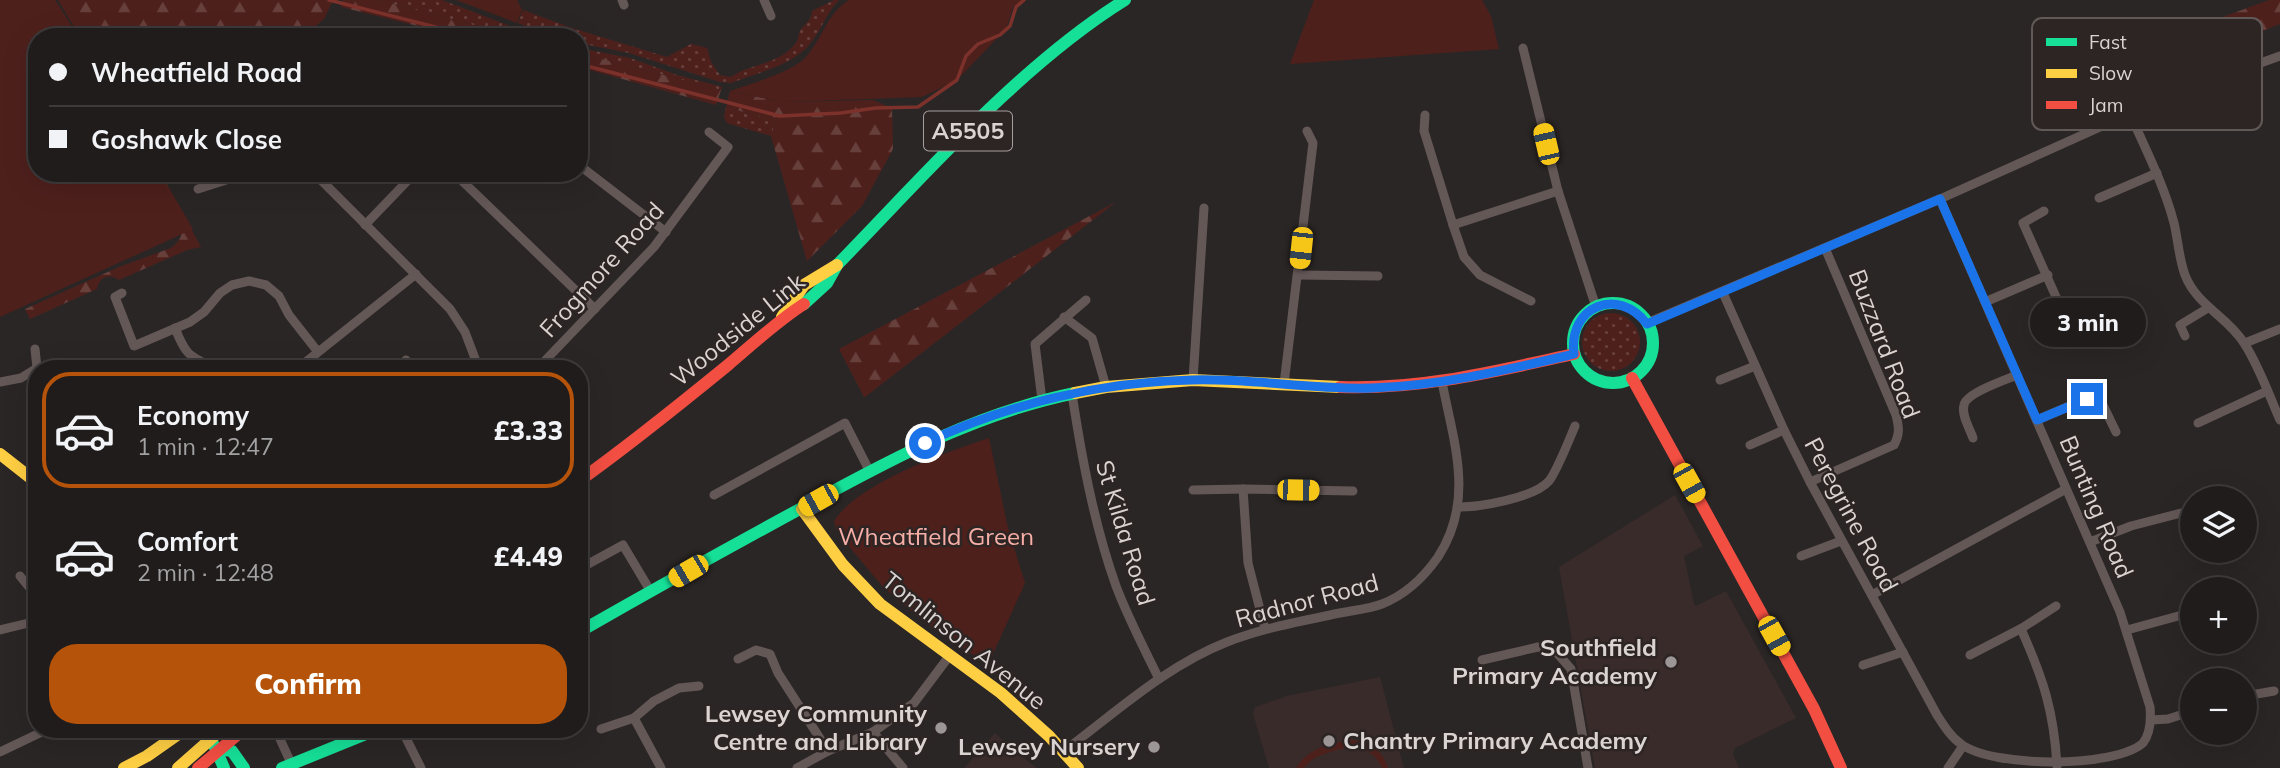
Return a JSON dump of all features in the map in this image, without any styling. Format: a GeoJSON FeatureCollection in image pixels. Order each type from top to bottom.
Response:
{"type":"FeatureCollection","features":[{"type":"Feature","properties":{"kind":"street"},"geometry":{"type":"LineString","coordinates":[[764,0],[771,16]]}},
{"type":"Feature","properties":{"kind":"street","name":"Woodside Link"},"geometry":{"type":"LineString","coordinates":[[588,475],[634,442],[750,347],[782,318],[794,296],[809,278],[838,265],[920,178],[1017,83],[1105,5],[1125,0]]}},
{"type":"Feature","properties":{"kind":"street"},"geometry":{"type":"LineString","coordinates":[[1523,48],[1558,191],[1596,307]]}},
{"type":"Feature","properties":{"kind":"street"},"geometry":{"type":"LineString","coordinates":[[2262,62],[2280,56]]}},
{"type":"Feature","properties":{"kind":"street"},"geometry":{"type":"LineString","coordinates":[[1425,115],[1424,131],[1464,257],[1480,275],[1531,301]]}},
{"type":"Feature","properties":{"kind":"street"},"geometry":{"type":"LineString","coordinates":[[1647,324],[2094,130]]}},
{"type":"Feature","properties":{"kind":"street"},"geometry":{"type":"LineString","coordinates":[[2137,130],[2157,173],[2174,222],[2185,275],[2196,295],[2208,308],[2227,321],[2245,343],[2280,421]]}},
{"type":"Feature","properties":{"kind":"street"},"geometry":{"type":"LineString","coordinates":[[1284,384],[1313,143],[1307,131]]}},
{"type":"Feature","properties":{"kind":"street","name":"Frogmore Road"},"geometry":{"type":"LineString","coordinates":[[546,360],[666,232],[728,147],[709,132]]}},
{"type":"Feature","properties":{"kind":"street"},"geometry":{"type":"LineString","coordinates":[[588,172],[666,232]]}},
{"type":"Feature","properties":{"kind":"street"},"geometry":{"type":"LineString","coordinates":[[2099,198],[2157,173]]}},
{"type":"Feature","properties":{"kind":"street"},"geometry":{"type":"LineString","coordinates":[[198,189],[218,182]]}},
{"type":"Feature","properties":{"kind":"street"},"geometry":{"type":"LineString","coordinates":[[323,182],[450,309],[476,360]]}},
{"type":"Feature","properties":{"kind":"street"},"geometry":{"type":"LineString","coordinates":[[365,225],[406,182]]}},
{"type":"Feature","properties":{"kind":"street"},"geometry":{"type":"LineString","coordinates":[[463,182],[595,309]]}},
{"type":"Feature","properties":{"kind":"street"},"geometry":{"type":"LineString","coordinates":[[1453,225],[1558,191]]}},
{"type":"Feature","properties":{"kind":"street","name":"Bunting Road"},"geometry":{"type":"LineString","coordinates":[[1940,199],[2127,630],[2150,707],[2151,720]]}},
{"type":"Feature","properties":{"kind":"street"},"geometry":{"type":"LineString","coordinates":[[1193,380],[1204,208]]}},
{"type":"Feature","properties":{"kind":"street"},"geometry":{"type":"LineString","coordinates":[[2045,211],[2023,223],[2061,308],[2077,329]]}},
{"type":"Feature","properties":{"kind":"street","name":"Buzzard Road"},"geometry":{"type":"LineString","coordinates":[[1810,482],[1894,445],[1899,437],[1896,415],[1825,248]]}},
{"type":"Feature","properties":{"kind":"street"},"geometry":{"type":"LineString","coordinates":[[309,360],[416,274]]}},
{"type":"Feature","properties":{"kind":"street"},"geometry":{"type":"LineString","coordinates":[[1298,275],[1378,276]]}},
{"type":"Feature","properties":{"kind":"street"},"geometry":{"type":"LineString","coordinates":[[1986,302],[2048,275]]}},
{"type":"Feature","properties":{"kind":"street"},"geometry":{"type":"LineString","coordinates":[[122,293],[115,297],[134,346],[190,322],[232,285],[249,281],[266,285],[279,296],[289,315],[318,352]]}},
{"type":"Feature","properties":{"kind":"street","name":"Peregrine Road"},"geometry":{"type":"LineString","coordinates":[[1723,293],[1784,430],[1841,541],[1937,715],[1948,732],[1962,746]]}},
{"type":"Feature","properties":{"kind":"street"},"geometry":{"type":"LineString","coordinates":[[1042,400],[1035,344],[1086,300]]}},
{"type":"Feature","properties":{"kind":"street"},"geometry":{"type":"LineString","coordinates":[[1619,304],[1640,314],[1647,324],[1652,335],[1649,360],[1642,371],[1632,378],[1608,383],[1597,380],[1579,364],[1574,354],[1573,342],[1579,321],[1596,307],[1619,304]]}},
{"type":"Feature","properties":{"kind":"street"},"geometry":{"type":"LineString","coordinates":[[2185,336],[2180,325],[2208,308]]}},
{"type":"Feature","properties":{"kind":"street"},"geometry":{"type":"LineString","coordinates":[[1064,317],[1092,338],[1106,387]]}},
{"type":"Feature","properties":{"kind":"street"},"geometry":{"type":"LineString","coordinates":[[175,328],[182,346],[190,357],[196,360]]}},
{"type":"Feature","properties":{"kind":"street"},"geometry":{"type":"LineString","coordinates":[[2245,343],[2280,329]]}},
{"type":"Feature","properties":{"kind":"street"},"geometry":{"type":"LineString","coordinates":[[35,349],[38,360]]}},
{"type":"Feature","properties":{"kind":"street"},"geometry":{"type":"LineString","coordinates":[[588,627],[870,472],[951,431],[1042,400],[1106,387],[1193,380],[1372,388],[1441,383],[1574,354]]}},
{"type":"Feature","properties":{"kind":"street"},"geometry":{"type":"LineString","coordinates":[[1720,380],[1755,366]]}},
{"type":"Feature","properties":{"kind":"street"},"geometry":{"type":"LineString","coordinates":[[0,382],[28,374]]}},
{"type":"Feature","properties":{"kind":"street"},"geometry":{"type":"LineString","coordinates":[[1973,438],[1964,414],[1966,400],[2017,375]]}},
{"type":"Feature","properties":{"kind":"street"},"geometry":{"type":"LineString","coordinates":[[1632,378],[1814,709],[1841,768]]}},
{"type":"Feature","properties":{"kind":"street","name":"Radnor Road"},"geometry":{"type":"LineString","coordinates":[[1064,751],[1159,679],[1192,658],[1226,642],[1265,629],[1381,604],[1405,592],[1428,571],[1449,540],[1459,507],[1460,482],[1456,453],[1441,383]]}},
{"type":"Feature","properties":{"kind":"street"},"geometry":{"type":"LineString","coordinates":[[2198,423],[2267,391]]}},
{"type":"Feature","properties":{"kind":"street","name":"St Kilda Road"},"geometry":{"type":"LineString","coordinates":[[1072,394],[1082,455],[1100,534],[1117,587],[1159,679]]}},
{"type":"Feature","properties":{"kind":"street"},"geometry":{"type":"LineString","coordinates":[[2037,420],[2095,398],[2102,404],[2116,432]]}},
{"type":"Feature","properties":{"kind":"street"},"geometry":{"type":"LineString","coordinates":[[714,495],[845,423],[870,472]]}},
{"type":"Feature","properties":{"kind":"street"},"geometry":{"type":"LineString","coordinates":[[1459,507],[1476,507],[1534,491],[1549,481],[1575,426]]}},
{"type":"Feature","properties":{"kind":"street"},"geometry":{"type":"LineString","coordinates":[[1750,445],[1784,430]]}},
{"type":"Feature","properties":{"kind":"street"},"geometry":{"type":"LineString","coordinates":[[0,454],[28,476]]}},
{"type":"Feature","properties":{"kind":"street"},"geometry":{"type":"LineString","coordinates":[[1243,489],[1248,563],[1265,629]]}},
{"type":"Feature","properties":{"kind":"street"},"geometry":{"type":"LineString","coordinates":[[1872,595],[2066,489]]}},
{"type":"Feature","properties":{"kind":"street"},"geometry":{"type":"LineString","coordinates":[[1193,490],[1353,491]]}},
{"type":"Feature","properties":{"kind":"street","name":"Tomlinson Avenue"},"geometry":{"type":"LineString","coordinates":[[802,509],[847,570],[891,615],[1001,693],[1064,751],[1078,768]]}},
{"type":"Feature","properties":{"kind":"street"},"geometry":{"type":"LineString","coordinates":[[2090,541],[2131,526],[2180,513]]}},
{"type":"Feature","properties":{"kind":"street"},"geometry":{"type":"LineString","coordinates":[[1801,556],[1841,541]]}},
{"type":"Feature","properties":{"kind":"street"},"geometry":{"type":"LineString","coordinates":[[588,564],[624,545],[651,592]]}},
{"type":"Feature","properties":{"kind":"street"},"geometry":{"type":"LineString","coordinates":[[20,576],[28,586]]}},
{"type":"Feature","properties":{"kind":"street"},"geometry":{"type":"LineString","coordinates":[[1970,654],[2021,629],[2056,606]]}},
{"type":"Feature","properties":{"kind":"street"},"geometry":{"type":"LineString","coordinates":[[2127,630],[2180,616]]}},
{"type":"Feature","properties":{"kind":"street"},"geometry":{"type":"LineString","coordinates":[[0,631],[28,623]]}},
{"type":"Feature","properties":{"kind":"street"},"geometry":{"type":"LineString","coordinates":[[2021,629],[2042,677],[2055,730],[2057,766]]}},
{"type":"Feature","properties":{"kind":"street"},"geometry":{"type":"LineString","coordinates":[[1482,660],[1538,647],[1557,653],[1572,669],[1588,768]]}},
{"type":"Feature","properties":{"kind":"street"},"geometry":{"type":"LineString","coordinates":[[738,659],[756,650],[770,654],[778,673],[828,751]]}},
{"type":"Feature","properties":{"kind":"street"},"geometry":{"type":"LineString","coordinates":[[1863,665],[1903,652]]}},
{"type":"Feature","properties":{"kind":"street"},"geometry":{"type":"LineString","coordinates":[[797,768],[873,732],[914,704],[950,655]]}},
{"type":"Feature","properties":{"kind":"street"},"geometry":{"type":"LineString","coordinates":[[601,729],[634,718],[654,701],[678,688],[699,686]]}},
{"type":"Feature","properties":{"kind":"street"},"geometry":{"type":"LineString","coordinates":[[2257,694],[2274,691]]}},
{"type":"Feature","properties":{"kind":"street"},"geometry":{"type":"LineString","coordinates":[[1948,768],[1962,746],[1984,755],[2018,763],[2057,766],[2110,758],[2132,751],[2142,743],[2149,733],[2151,720],[2180,715]]}},
{"type":"Feature","properties":{"kind":"street"},"geometry":{"type":"LineString","coordinates":[[634,718],[661,768]]}},
{"type":"Feature","properties":{"kind":"street"},"geometry":{"type":"LineString","coordinates":[[873,732],[903,768]]}},
{"type":"Feature","properties":{"kind":"street"},"geometry":{"type":"LineString","coordinates":[[0,752],[29,738]]}},
{"type":"Feature","properties":{"kind":"street"},"geometry":{"type":"LineString","coordinates":[[124,768],[172,738]]}},
{"type":"Feature","properties":{"kind":"street"},"geometry":{"type":"LineString","coordinates":[[198,768],[217,738]]}},
{"type":"Feature","properties":{"kind":"street"},"geometry":{"type":"LineString","coordinates":[[178,768],[228,738]]}},
{"type":"Feature","properties":{"kind":"street"},"geometry":{"type":"LineString","coordinates":[[280,738],[286,766],[356,738]]}},
{"type":"Feature","properties":{"kind":"street"},"geometry":{"type":"LineString","coordinates":[[406,738],[421,768]]}},
{"type":"Feature","properties":{"kind":"street"},"geometry":{"type":"LineString","coordinates":[[214,745],[224,768]]}},
{"type":"Feature","properties":{"kind":"street"},"geometry":{"type":"LineString","coordinates":[[214,745],[232,751],[244,768]]}},
{"type":"Feature","properties":{"kind":"shaded area","name":"Southfield Primary Academy"},"geometry":{"type":"Polygon","coordinates":[[[1675,495],[1703,546],[1684,556],[1694,604],[1696,606],[1726,591],[1796,718],[1735,748],[1733,754],[1739,768],[1595,768],[1559,567],[1675,495]]]}},
{"type":"Feature","properties":{"kind":"shaded area","name":"Chantry Primary Academy"},"geometry":{"type":"Polygon","coordinates":[[[1380,677],[1404,768],[1269,768],[1253,714],[1255,707],[1287,696],[1380,677]]]}},
{"type":"Feature","properties":{"kind":"shaded area"},"geometry":{"type":"Polygon","coordinates":[[[995,733],[1016,752],[1037,768],[964,768],[995,733]]]}},
{"type":"Feature","properties":{"kind":"green space"},"geometry":{"type":"Polygon","coordinates":[[[0,0],[55,0],[73,28],[28,28],[28,182],[165,182],[193,229],[0,317],[0,0]]]}},
{"type":"Feature","properties":{"kind":"green space"},"geometry":{"type":"Polygon","coordinates":[[[58,0],[333,0],[324,19],[314,28],[75,28],[58,0]]]}},
{"type":"Feature","properties":{"kind":"green space"},"geometry":{"type":"Polygon","coordinates":[[[343,0],[378,0],[485,28],[426,28],[341,7],[343,0]]]}},
{"type":"Feature","properties":{"kind":"green space"},"geometry":{"type":"Polygon","coordinates":[[[378,0],[442,0],[515,28],[485,28],[378,0]]]}},
{"type":"Feature","properties":{"kind":"green space"},"geometry":{"type":"Polygon","coordinates":[[[456,0],[517,0],[522,10],[517,23],[456,0]]]}},
{"type":"Feature","properties":{"kind":"green space"},"geometry":{"type":"Polygon","coordinates":[[[839,0],[802,52],[783,64],[731,83],[720,82],[629,53],[588,45],[588,33],[667,57],[691,44],[707,48],[711,62],[720,75],[731,77],[788,51],[810,19],[812,11],[839,0]]]}},
{"type":"Feature","properties":{"kind":"green space"},"geometry":{"type":"Polygon","coordinates":[[[849,0],[1024,0],[1013,7],[1006,29],[957,80],[922,97],[782,102],[730,91],[771,77],[799,63],[812,50],[836,11],[849,0]]]}},
{"type":"Feature","properties":{"kind":"green space"},"geometry":{"type":"Polygon","coordinates":[[[1314,0],[1482,0],[1491,16],[1499,49],[1290,64],[1314,0]]]}},
{"type":"Feature","properties":{"kind":"green space"},"geometry":{"type":"Polygon","coordinates":[[[2269,0],[2280,0],[2280,24],[2262,31],[2262,18],[2220,18],[2269,0]]]}},
{"type":"Feature","properties":{"kind":"green space"},"geometry":{"type":"Polygon","coordinates":[[[523,10],[572,28],[530,28],[518,23],[523,10]]]}},
{"type":"Feature","properties":{"kind":"green space"},"geometry":{"type":"Polygon","coordinates":[[[588,50],[630,58],[722,87],[721,90],[588,55],[588,50]]]}},
{"type":"Feature","properties":{"kind":"green space"},"geometry":{"type":"Polygon","coordinates":[[[588,55],[721,90],[716,105],[588,69],[588,55]]]}},
{"type":"Feature","properties":{"kind":"green space"},"geometry":{"type":"Polygon","coordinates":[[[730,91],[782,102],[873,100],[892,108],[893,149],[862,206],[807,261],[771,136],[776,121],[726,107],[730,91]]]}},
{"type":"Feature","properties":{"kind":"green space"},"geometry":{"type":"Polygon","coordinates":[[[726,107],[776,121],[771,136],[727,123],[724,117],[726,107]]]}},
{"type":"Feature","properties":{"kind":"green space"},"geometry":{"type":"Polygon","coordinates":[[[157,182],[166,182],[201,247],[187,250],[119,280],[105,277],[97,289],[30,319],[25,309],[119,267],[171,248],[178,242],[182,232],[174,210],[157,182]]]}},
{"type":"Feature","properties":{"kind":"green space"},"geometry":{"type":"Polygon","coordinates":[[[1116,202],[865,397],[864,397],[839,349],[1116,202]]]}},
{"type":"Feature","properties":{"kind":"green space"},"geometry":{"type":"Polygon","coordinates":[[[1605,313],[1617,313],[1627,317],[1636,326],[1640,348],[1632,363],[1617,371],[1605,371],[1595,367],[1586,358],[1582,348],[1582,336],[1586,326],[1595,317],[1605,313]]]}},
{"type":"Feature","properties":{"kind":"green space","name":"Wheatfield Green"},"geometry":{"type":"Polygon","coordinates":[[[989,438],[1008,528],[1025,583],[988,665],[923,621],[883,587],[842,538],[834,521],[862,494],[883,482],[928,460],[989,438]]]}},
{"type":"Feature","properties":{"kind":"green space"},"geometry":{"type":"Polygon","coordinates":[[[1351,740],[1364,742],[1374,748],[1383,756],[1388,768],[1382,768],[1368,751],[1355,748],[1325,754],[1304,768],[1296,768],[1313,752],[1327,745],[1351,740]]]}},
{"type":"Feature","properties":{"kind":"waterway"},"geometry":{"type":"LineString","coordinates":[[329,0],[439,28]]}},
{"type":"Feature","properties":{"kind":"waterway"},"geometry":{"type":"LineString","coordinates":[[588,66],[780,116],[918,107],[957,80],[966,56],[978,44],[1000,35],[1010,26],[1016,7],[1024,0]]}},
{"type":"Feature","properties":{"kind":"traffic: fast"},"geometry":{"type":"LineString","coordinates":[[804,304],[827,283],[837,265],[904,195],[1010,89],[1086,27],[1125,0]]}},
{"type":"Feature","properties":{"kind":"traffic: fast"},"geometry":{"type":"LineString","coordinates":[[1613,303],[1628,306],[1641,315],[1650,328],[1653,343],[1650,358],[1641,371],[1628,380],[1613,383],[1598,380],[1585,371],[1576,358],[1573,343],[1576,328],[1585,315],[1598,306],[1613,303]]}},
{"type":"Feature","properties":{"kind":"traffic: fast"},"geometry":{"type":"LineString","coordinates":[[588,627],[907,453],[1005,412],[1075,393]]}},
{"type":"Feature","properties":{"kind":"traffic: fast"},"geometry":{"type":"LineString","coordinates":[[282,768],[356,738]]}},
{"type":"Feature","properties":{"kind":"traffic: fast"},"geometry":{"type":"LineString","coordinates":[[214,745],[224,768]]}},
{"type":"Feature","properties":{"kind":"traffic: fast"},"geometry":{"type":"LineString","coordinates":[[218,749],[232,751],[244,768]]}},
{"type":"Feature","properties":{"kind":"traffic: slow"},"geometry":{"type":"LineString","coordinates":[[782,317],[804,285],[837,265]]}},
{"type":"Feature","properties":{"kind":"traffic: slow"},"geometry":{"type":"LineString","coordinates":[[1075,393],[1106,387],[1193,380],[1340,387]]}},
{"type":"Feature","properties":{"kind":"traffic: slow"},"geometry":{"type":"LineString","coordinates":[[0,454],[28,476]]}},
{"type":"Feature","properties":{"kind":"traffic: slow"},"geometry":{"type":"LineString","coordinates":[[802,509],[843,565],[880,604],[1001,693],[1049,736],[1078,768]]}},
{"type":"Feature","properties":{"kind":"traffic: slow"},"geometry":{"type":"LineString","coordinates":[[124,768],[173,738]]}},
{"type":"Feature","properties":{"kind":"traffic: slow"},"geometry":{"type":"LineString","coordinates":[[178,768],[212,738]]}},
{"type":"Feature","properties":{"kind":"traffic: jam"},"geometry":{"type":"LineString","coordinates":[[588,474],[804,304]]}},
{"type":"Feature","properties":{"kind":"traffic: jam"},"geometry":{"type":"LineString","coordinates":[[1340,387],[1400,386],[1429,382],[1487,373],[1574,354]]}},
{"type":"Feature","properties":{"kind":"traffic: jam"},"geometry":{"type":"LineString","coordinates":[[1632,378],[1814,709],[1841,768]]}},
{"type":"Feature","properties":{"kind":"traffic: jam"},"geometry":{"type":"LineString","coordinates":[[198,768],[234,738]]}},
{"type":"Feature","properties":{"kind":"place","name":"Southfield Primary Academy"},"geometry":{"type":"Point","coordinates":[1671,662]}},
{"type":"Feature","properties":{"kind":"place","name":"Lewsey Community Centre and Library"},"geometry":{"type":"Point","coordinates":[941,728]}},
{"type":"Feature","properties":{"kind":"place","name":"Chantry Primary Academy"},"geometry":{"type":"Point","coordinates":[1329,741]}},
{"type":"Feature","properties":{"kind":"place","name":"Lewsey Nursery"},"geometry":{"type":"Point","coordinates":[1154,747]}},
{"type":"Feature","properties":{"kind":"route"},"geometry":{"type":"LineString","coordinates":[[925,443],[951,431],[1042,400],[1106,387],[1193,380],[1372,388],[1441,383],[1566,356],[1574,354],[1574,331],[1579,321],[1596,307],[1619,304],[1640,314],[1647,324],[1940,199],[2037,420],[2087,399]]}}]}
